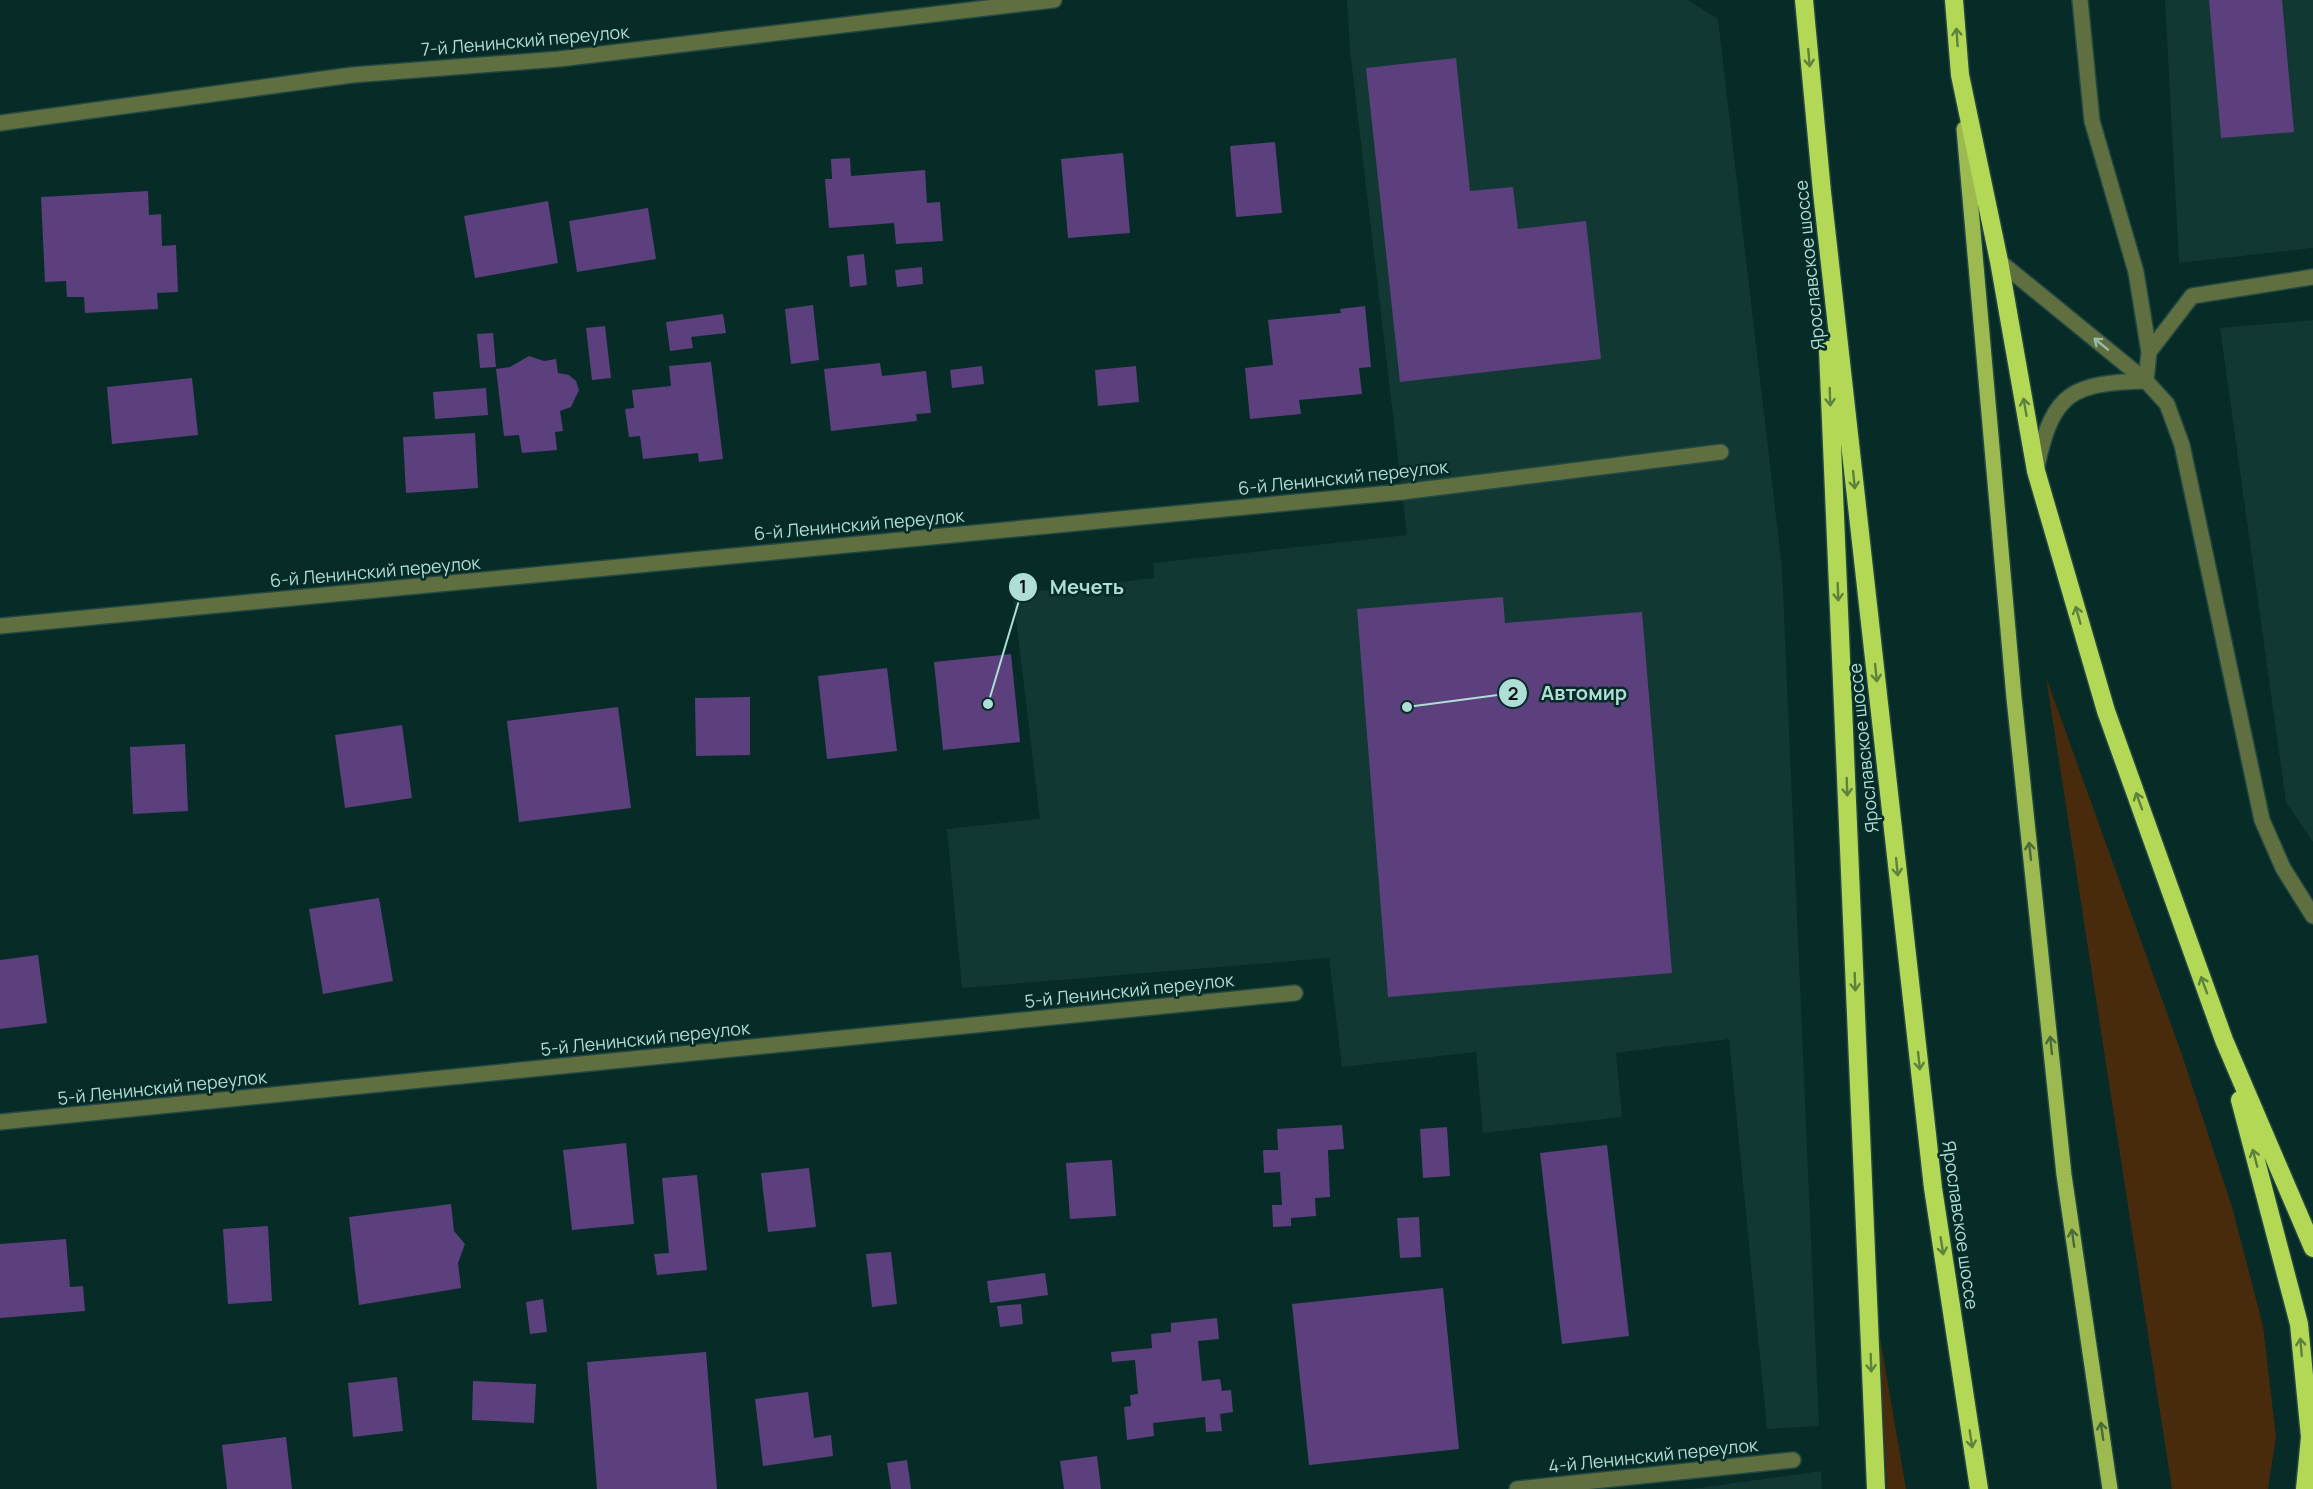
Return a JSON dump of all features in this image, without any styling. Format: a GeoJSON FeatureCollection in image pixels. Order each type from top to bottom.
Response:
{"type":"FeatureCollection","features":[{"type":"Feature","properties":{"kind":"highway","name":"Ярославское шоссе"},"geometry":{"type":"LineString","coordinates":[[1804,0],[1822,192],[1934,1188],[1979,1489]]}},
{"type":"Feature","properties":{"kind":"highway"},"geometry":{"type":"LineString","coordinates":[[1954,0],[1960,75],[2000,261],[2036,471],[2106,711],[2224,1040],[2313,1248]]}},
{"type":"Feature","properties":{"kind":"highway"},"geometry":{"type":"LineString","coordinates":[[1822,192],[1876,1489]]}},
{"type":"Feature","properties":{"kind":"highway"},"geometry":{"type":"LineString","coordinates":[[2224,1040],[2299,1324],[2310,1437],[2305,1489]]}},
{"type":"Feature","properties":{"kind":"main road"},"geometry":{"type":"LineString","coordinates":[[1960,75],[2014,698],[2064,1175],[2110,1489]]}},
{"type":"Feature","properties":{"kind":"street","name":"7-й Ленинский переулок"},"geometry":{"type":"LineString","coordinates":[[0,123],[352,75],[559,58],[1054,0]]}},
{"type":"Feature","properties":{"kind":"street"},"geometry":{"type":"LineString","coordinates":[[2080,0],[2092,122],[2136,272],[2149,352],[2146,381]]}},
{"type":"Feature","properties":{"kind":"street"},"geometry":{"type":"LineString","coordinates":[[2000,261],[2146,381],[2167,404],[2182,445],[2262,820],[2283,868],[2313,916]]}},
{"type":"Feature","properties":{"kind":"street"},"geometry":{"type":"LineString","coordinates":[[2149,352],[2192,296],[2313,278]]}},
{"type":"Feature","properties":{"kind":"street"},"geometry":{"type":"LineString","coordinates":[[2036,471],[2048,426],[2057,408],[2074,392],[2091,385],[2146,381]]}},
{"type":"Feature","properties":{"kind":"street","name":"6-й Ленинский переулок"},"geometry":{"type":"LineString","coordinates":[[0,626],[1402,492],[1721,452]]}},
{"type":"Feature","properties":{"kind":"street","name":"5-й Ленинский переулок"},"geometry":{"type":"LineString","coordinates":[[0,1122],[1295,993]]}},
{"type":"Feature","properties":{"kind":"street","name":"4-й Ленинский переулок"},"geometry":{"type":"LineString","coordinates":[[1516,1489],[1793,1460]]}},
{"type":"Feature","properties":{"kind":"shaded area"},"geometry":{"type":"Polygon","coordinates":[[[1347,0],[1688,0],[1718,19],[1782,568],[1819,1426],[1767,1429],[1729,1039],[1616,1053],[1622,1117],[1483,1133],[1476,1052],[1342,1067],[1329,958],[962,988],[947,829],[1040,819],[1013,594],[1154,578],[1153,563],[1407,535],[1350,50],[1347,0]]]}},
{"type":"Feature","properties":{"kind":"shaded area"},"geometry":{"type":"Polygon","coordinates":[[[2165,0],[2313,0],[2313,248],[2179,263],[2165,0]]]}},
{"type":"Feature","properties":{"kind":"shaded area"},"geometry":{"type":"Polygon","coordinates":[[[2313,320],[2313,842],[2286,802],[2220,328],[2313,320]]]}},
{"type":"Feature","properties":{"kind":"shaded area"},"geometry":{"type":"Polygon","coordinates":[[[2046,677],[2181,1052],[2232,1207],[2263,1326],[2276,1437],[2268,1489],[2172,1489],[2046,677]]]}},
{"type":"Feature","properties":{"kind":"shaded area"},"geometry":{"type":"Polygon","coordinates":[[[1878,1326],[1906,1489],[1887,1489],[1878,1326]]]}},
{"type":"Feature","properties":{"kind":"shaded area"},"geometry":{"type":"Polygon","coordinates":[[[1821,1471],[1822,1489],[1691,1489],[1821,1471]]]}},
{"type":"Feature","properties":{"kind":"building"},"geometry":{"type":"Polygon","coordinates":[[[2209,0],[2282,0],[2294,132],[2221,138],[2209,0]]]}},
{"type":"Feature","properties":{"kind":"building"},"geometry":{"type":"Polygon","coordinates":[[[1456,58],[1470,191],[1513,187],[1518,229],[1586,221],[1601,359],[1400,382],[1366,68],[1456,58]]]}},
{"type":"Feature","properties":{"kind":"building"},"geometry":{"type":"Polygon","coordinates":[[[1275,142],[1282,213],[1236,217],[1230,146],[1275,142]]]}},
{"type":"Feature","properties":{"kind":"building"},"geometry":{"type":"Polygon","coordinates":[[[1123,153],[1130,233],[1068,238],[1061,159],[1123,153]]]}},
{"type":"Feature","properties":{"kind":"building"},"geometry":{"type":"Polygon","coordinates":[[[850,158],[851,176],[925,170],[927,203],[940,202],[943,241],[896,244],[894,223],[829,228],[825,179],[832,179],[831,159],[850,158]]]}},
{"type":"Feature","properties":{"kind":"building"},"geometry":{"type":"Polygon","coordinates":[[[148,191],[149,215],[161,214],[162,246],[176,245],[178,292],[157,293],[158,309],[85,313],[84,297],[67,297],[66,281],[45,282],[41,197],[148,191]]]}},
{"type":"Feature","properties":{"kind":"building"},"geometry":{"type":"Polygon","coordinates":[[[548,201],[558,263],[475,278],[464,216],[548,201]]]}},
{"type":"Feature","properties":{"kind":"building"},"geometry":{"type":"Polygon","coordinates":[[[648,208],[656,259],[577,272],[569,221],[648,208]]]}},
{"type":"Feature","properties":{"kind":"building"},"geometry":{"type":"Polygon","coordinates":[[[864,254],[867,285],[850,287],[847,256],[864,254]]]}},
{"type":"Feature","properties":{"kind":"building"},"geometry":{"type":"Polygon","coordinates":[[[922,267],[923,284],[897,287],[895,270],[922,267]]]}},
{"type":"Feature","properties":{"kind":"building"},"geometry":{"type":"Polygon","coordinates":[[[813,305],[819,360],[791,364],[785,309],[813,305]]]}},
{"type":"Feature","properties":{"kind":"building"},"geometry":{"type":"Polygon","coordinates":[[[1365,306],[1371,367],[1359,368],[1362,394],[1299,400],[1301,414],[1250,419],[1245,368],[1273,365],[1268,320],[1341,313],[1340,309],[1365,306]]]}},
{"type":"Feature","properties":{"kind":"building"},"geometry":{"type":"Polygon","coordinates":[[[723,314],[726,333],[691,337],[693,348],[670,351],[666,322],[723,314]]]}},
{"type":"Feature","properties":{"kind":"building"},"geometry":{"type":"Polygon","coordinates":[[[605,326],[611,378],[592,380],[586,328],[605,326]]]}},
{"type":"Feature","properties":{"kind":"building"},"geometry":{"type":"Polygon","coordinates":[[[493,333],[496,367],[480,368],[477,334],[493,333]]]}},
{"type":"Feature","properties":{"kind":"building"},"geometry":{"type":"Polygon","coordinates":[[[529,356],[544,361],[556,359],[558,373],[569,375],[576,381],[579,390],[571,407],[560,411],[563,431],[555,432],[557,450],[522,453],[519,435],[504,436],[496,369],[510,367],[529,356]]]}},
{"type":"Feature","properties":{"kind":"building"},"geometry":{"type":"Polygon","coordinates":[[[711,362],[723,459],[699,462],[698,453],[643,459],[640,436],[629,437],[625,409],[634,408],[632,390],[671,386],[669,366],[711,362]]]}},
{"type":"Feature","properties":{"kind":"building"},"geometry":{"type":"Polygon","coordinates":[[[880,363],[882,376],[926,371],[931,413],[916,414],[917,421],[831,431],[824,369],[880,363]]]}},
{"type":"Feature","properties":{"kind":"building"},"geometry":{"type":"Polygon","coordinates":[[[982,366],[984,384],[952,388],[950,370],[982,366]]]}},
{"type":"Feature","properties":{"kind":"building"},"geometry":{"type":"Polygon","coordinates":[[[1136,366],[1139,402],[1098,406],[1095,370],[1136,366]]]}},
{"type":"Feature","properties":{"kind":"building"},"geometry":{"type":"Polygon","coordinates":[[[192,378],[198,435],[112,444],[107,387],[192,378]]]}},
{"type":"Feature","properties":{"kind":"building"},"geometry":{"type":"Polygon","coordinates":[[[486,388],[488,415],[435,419],[433,392],[486,388]]]}},
{"type":"Feature","properties":{"kind":"building"},"geometry":{"type":"Polygon","coordinates":[[[475,433],[478,488],[406,493],[403,437],[475,433]]]}},
{"type":"Feature","properties":{"kind":"building"},"geometry":{"type":"Polygon","coordinates":[[[1503,597],[1505,623],[1642,612],[1672,973],[1388,997],[1357,609],[1503,597]]]}},
{"type":"Feature","properties":{"kind":"building"},"geometry":{"type":"Polygon","coordinates":[[[1011,654],[1020,742],[943,750],[934,662],[1011,654]]]}},
{"type":"Feature","properties":{"kind":"building"},"geometry":{"type":"Polygon","coordinates":[[[887,668],[897,751],[827,759],[818,676],[887,668]]]}},
{"type":"Feature","properties":{"kind":"building"},"geometry":{"type":"Polygon","coordinates":[[[750,697],[750,755],[696,756],[695,698],[750,697]]]}},
{"type":"Feature","properties":{"kind":"building"},"geometry":{"type":"Polygon","coordinates":[[[618,707],[631,808],[519,822],[507,721],[618,707]]]}},
{"type":"Feature","properties":{"kind":"building"},"geometry":{"type":"Polygon","coordinates":[[[402,725],[412,798],[345,808],[335,735],[402,725]]]}},
{"type":"Feature","properties":{"kind":"building"},"geometry":{"type":"Polygon","coordinates":[[[185,744],[188,811],[133,814],[130,747],[185,744]]]}},
{"type":"Feature","properties":{"kind":"building"},"geometry":{"type":"Polygon","coordinates":[[[379,898],[393,981],[323,994],[309,909],[379,898]]]}},
{"type":"Feature","properties":{"kind":"building"},"geometry":{"type":"Polygon","coordinates":[[[38,955],[47,1023],[0,1029],[0,960],[38,955]]]}},
{"type":"Feature","properties":{"kind":"building"},"geometry":{"type":"Polygon","coordinates":[[[1342,1125],[1344,1149],[1328,1150],[1330,1197],[1315,1198],[1316,1216],[1291,1218],[1291,1226],[1273,1227],[1272,1205],[1282,1205],[1280,1172],[1264,1173],[1263,1150],[1278,1150],[1277,1129],[1342,1125]]]}},
{"type":"Feature","properties":{"kind":"building"},"geometry":{"type":"Polygon","coordinates":[[[1447,1127],[1450,1176],[1423,1178],[1420,1129],[1447,1127]]]}},
{"type":"Feature","properties":{"kind":"building"},"geometry":{"type":"Polygon","coordinates":[[[626,1143],[634,1224],[572,1230],[563,1150],[626,1143]]]}},
{"type":"Feature","properties":{"kind":"building"},"geometry":{"type":"Polygon","coordinates":[[[1607,1145],[1629,1336],[1562,1344],[1540,1153],[1607,1145]]]}},
{"type":"Feature","properties":{"kind":"building"},"geometry":{"type":"Polygon","coordinates":[[[1112,1160],[1116,1216],[1070,1219],[1066,1163],[1112,1160]]]}},
{"type":"Feature","properties":{"kind":"building"},"geometry":{"type":"Polygon","coordinates":[[[809,1168],[816,1227],[768,1232],[761,1173],[809,1168]]]}},
{"type":"Feature","properties":{"kind":"building"},"geometry":{"type":"Polygon","coordinates":[[[697,1175],[707,1270],[657,1275],[654,1254],[669,1253],[662,1178],[697,1175]]]}},
{"type":"Feature","properties":{"kind":"building"},"geometry":{"type":"Polygon","coordinates":[[[451,1204],[454,1231],[465,1244],[458,1263],[461,1288],[359,1305],[349,1217],[451,1204]]]}},
{"type":"Feature","properties":{"kind":"building"},"geometry":{"type":"Polygon","coordinates":[[[1419,1217],[1421,1257],[1400,1258],[1397,1218],[1419,1217]]]}},
{"type":"Feature","properties":{"kind":"building"},"geometry":{"type":"Polygon","coordinates":[[[268,1226],[272,1301],[228,1304],[223,1229],[268,1226]]]}},
{"type":"Feature","properties":{"kind":"building"},"geometry":{"type":"Polygon","coordinates":[[[66,1239],[70,1287],[83,1286],[85,1311],[0,1318],[0,1244],[66,1239]]]}},
{"type":"Feature","properties":{"kind":"building"},"geometry":{"type":"Polygon","coordinates":[[[891,1252],[897,1304],[872,1307],[866,1254],[891,1252]]]}},
{"type":"Feature","properties":{"kind":"building"},"geometry":{"type":"Polygon","coordinates":[[[1045,1273],[1048,1295],[990,1303],[987,1281],[1045,1273]]]}},
{"type":"Feature","properties":{"kind":"building"},"geometry":{"type":"Polygon","coordinates":[[[1443,1288],[1459,1449],[1309,1465],[1292,1304],[1443,1288]]]}},
{"type":"Feature","properties":{"kind":"building"},"geometry":{"type":"Polygon","coordinates":[[[543,1299],[547,1332],[530,1334],[526,1302],[543,1299]]]}},
{"type":"Feature","properties":{"kind":"building"},"geometry":{"type":"Polygon","coordinates":[[[1021,1304],[1023,1324],[1000,1327],[997,1306],[1021,1304]]]}},
{"type":"Feature","properties":{"kind":"building"},"geometry":{"type":"Polygon","coordinates":[[[1217,1318],[1219,1339],[1198,1341],[1202,1381],[1220,1379],[1222,1391],[1231,1390],[1233,1412],[1220,1414],[1222,1431],[1206,1432],[1205,1417],[1153,1423],[1154,1436],[1127,1440],[1124,1407],[1131,1406],[1130,1395],[1138,1394],[1135,1360],[1112,1362],[1111,1352],[1152,1348],[1151,1334],[1171,1332],[1171,1323],[1217,1318]]]}},
{"type":"Feature","properties":{"kind":"building"},"geometry":{"type":"Polygon","coordinates":[[[706,1352],[717,1489],[597,1489],[587,1362],[706,1352]]]}},
{"type":"Feature","properties":{"kind":"building"},"geometry":{"type":"Polygon","coordinates":[[[397,1377],[403,1431],[353,1437],[348,1383],[397,1377]]]}},
{"type":"Feature","properties":{"kind":"building"},"geometry":{"type":"Polygon","coordinates":[[[473,1381],[536,1384],[534,1423],[472,1420],[473,1381]]]}},
{"type":"Feature","properties":{"kind":"building"},"geometry":{"type":"Polygon","coordinates":[[[808,1392],[814,1438],[831,1435],[833,1456],[763,1466],[755,1399],[808,1392]]]}},
{"type":"Feature","properties":{"kind":"building"},"geometry":{"type":"Polygon","coordinates":[[[286,1437],[292,1489],[227,1489],[222,1445],[286,1437]]]}},
{"type":"Feature","properties":{"kind":"building"},"geometry":{"type":"Polygon","coordinates":[[[1097,1456],[1101,1489],[1064,1489],[1060,1461],[1097,1456]]]}},
{"type":"Feature","properties":{"kind":"building"},"geometry":{"type":"Polygon","coordinates":[[[907,1460],[911,1489],[891,1489],[887,1463],[907,1460]]]}},
{"type":"Feature","properties":{"kind":"place","name":"Мечеть"},"geometry":{"type":"Point","coordinates":[988,704]}},
{"type":"Feature","properties":{"kind":"place","name":"Автомир"},"geometry":{"type":"Point","coordinates":[1407,707]}}]}
